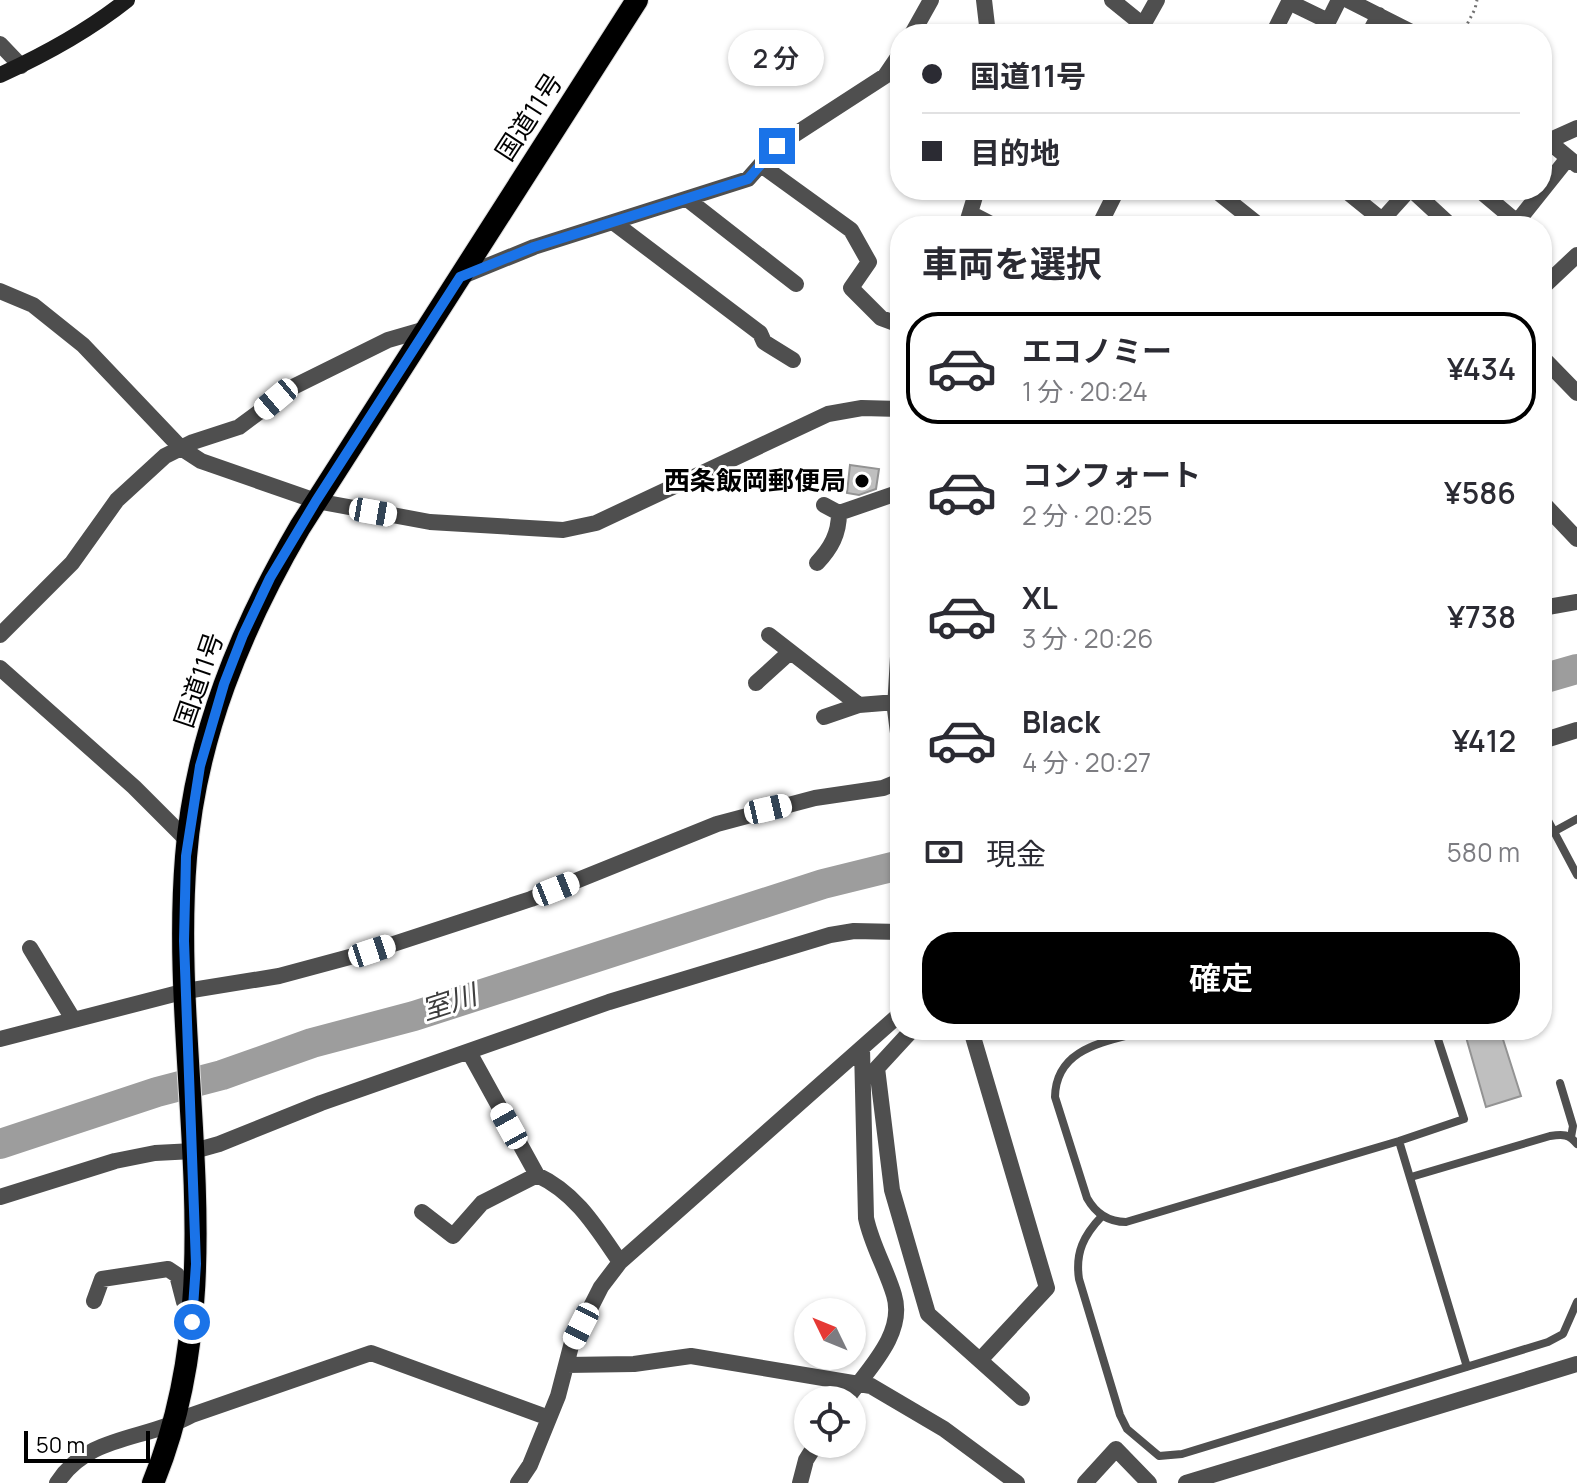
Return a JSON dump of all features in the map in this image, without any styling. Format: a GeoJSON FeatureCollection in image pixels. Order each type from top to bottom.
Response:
{"type":"FeatureCollection","features":[{"type":"Feature","properties":{"kind":"highway","name":"国道11号"},"geometry":{"type":"LineString","coordinates":[[153,1483],[172,1426],[193,1311],[196,1264],[184,926],[188,841],[200,766],[228,672],[270,578],[316,501],[637,0]]}},
{"type":"Feature","properties":{"kind":"main road"},"geometry":{"type":"LineString","coordinates":[[0,75],[91,28],[127,0]]}},
{"type":"Feature","properties":{"kind":"street"},"geometry":{"type":"LineString","coordinates":[[918,24],[931,0]]}},
{"type":"Feature","properties":{"kind":"street"},"geometry":{"type":"LineString","coordinates":[[984,0],[987,24]]}},
{"type":"Feature","properties":{"kind":"street"},"geometry":{"type":"LineString","coordinates":[[1112,0],[1142,24]]}},
{"type":"Feature","properties":{"kind":"street"},"geometry":{"type":"LineString","coordinates":[[1150,24],[1157,0]]}},
{"type":"Feature","properties":{"kind":"street"},"geometry":{"type":"LineString","coordinates":[[1327,24],[1339,0]]}},
{"type":"Feature","properties":{"kind":"street"},"geometry":{"type":"LineString","coordinates":[[1348,0],[1396,24]]}},
{"type":"Feature","properties":{"kind":"street"},"geometry":{"type":"LineString","coordinates":[[1278,24],[1289,2],[1321,24]]}},
{"type":"Feature","properties":{"kind":"street"},"geometry":{"type":"LineString","coordinates":[[1374,24],[1379,15]]}},
{"type":"Feature","properties":{"kind":"street"},"geometry":{"type":"LineString","coordinates":[[0,44],[21,66]]}},
{"type":"Feature","properties":{"kind":"street"},"geometry":{"type":"LineString","coordinates":[[460,277],[534,247],[748,179],[777,146],[885,76],[890,69]]}},
{"type":"Feature","properties":{"kind":"street"},"geometry":{"type":"LineString","coordinates":[[1552,136],[1577,128]]}},
{"type":"Feature","properties":{"kind":"street"},"geometry":{"type":"LineString","coordinates":[[1552,144],[1573,162],[1552,184]]}},
{"type":"Feature","properties":{"kind":"street"},"geometry":{"type":"LineString","coordinates":[[761,165],[851,230],[869,262],[851,288],[881,318],[890,321]]}},
{"type":"Feature","properties":{"kind":"street"},"geometry":{"type":"LineString","coordinates":[[687,199],[796,284]]}},
{"type":"Feature","properties":{"kind":"street"},"geometry":{"type":"LineString","coordinates":[[1228,200],[1248,216]]}},
{"type":"Feature","properties":{"kind":"street"},"geometry":{"type":"LineString","coordinates":[[1355,200],[1372,216]]}},
{"type":"Feature","properties":{"kind":"street"},"geometry":{"type":"LineString","coordinates":[[1386,216],[1401,200]]}},
{"type":"Feature","properties":{"kind":"street"},"geometry":{"type":"LineString","coordinates":[[1422,200],[1440,216]]}},
{"type":"Feature","properties":{"kind":"street"},"geometry":{"type":"LineString","coordinates":[[1491,200],[1510,216]]}},
{"type":"Feature","properties":{"kind":"street"},"geometry":{"type":"LineString","coordinates":[[1523,216],[1538,200]]}},
{"type":"Feature","properties":{"kind":"street"},"geometry":{"type":"LineString","coordinates":[[613,222],[760,333],[764,342],[793,360]]}},
{"type":"Feature","properties":{"kind":"street"},"geometry":{"type":"LineString","coordinates":[[1552,279],[1577,255]]}},
{"type":"Feature","properties":{"kind":"street"},"geometry":{"type":"LineString","coordinates":[[0,291],[33,305],[83,345],[181,448],[201,461],[316,501],[430,522],[563,530],[596,523],[828,414],[862,408],[890,409]]}},
{"type":"Feature","properties":{"kind":"street"},"geometry":{"type":"LineString","coordinates":[[0,635],[72,563],[117,500],[144,472],[181,448],[239,427],[293,387],[388,340],[426,329]]}},
{"type":"Feature","properties":{"kind":"street"},"geometry":{"type":"LineString","coordinates":[[1552,367],[1577,393]]}},
{"type":"Feature","properties":{"kind":"street"},"geometry":{"type":"LineString","coordinates":[[817,563],[832,548],[832,509],[890,494]]}},
{"type":"Feature","properties":{"kind":"street"},"geometry":{"type":"LineString","coordinates":[[1552,513],[1577,539]]}},
{"type":"Feature","properties":{"kind":"street"},"geometry":{"type":"LineString","coordinates":[[1552,606],[1577,602]]}},
{"type":"Feature","properties":{"kind":"street"},"geometry":{"type":"LineString","coordinates":[[769,635],[859,705]]}},
{"type":"Feature","properties":{"kind":"street"},"geometry":{"type":"LineString","coordinates":[[756,683],[790,652]]}},
{"type":"Feature","properties":{"kind":"street"},"geometry":{"type":"LineString","coordinates":[[0,668],[112,766],[188,841]]}},
{"type":"Feature","properties":{"kind":"street"},"geometry":{"type":"LineString","coordinates":[[824,717],[859,705],[890,702]]}},
{"type":"Feature","properties":{"kind":"street"},"geometry":{"type":"LineString","coordinates":[[1552,738],[1577,730]]}},
{"type":"Feature","properties":{"kind":"street"},"geometry":{"type":"LineString","coordinates":[[3,1031],[279,976],[372,951],[531,899],[717,824],[815,798],[890,785]]}},
{"type":"Feature","properties":{"kind":"street"},"geometry":{"type":"LineString","coordinates":[[0,1197],[115,1161],[193,1146],[609,1002],[830,935],[854,931],[890,932]]}},
{"type":"Feature","properties":{"kind":"street"},"geometry":{"type":"LineString","coordinates":[[30,948],[73,1019]]}},
{"type":"Feature","properties":{"kind":"street"},"geometry":{"type":"LineString","coordinates":[[518,1483],[530,1465],[549,1418],[571,1346],[601,1287],[620,1262],[890,1023]]}},
{"type":"Feature","properties":{"kind":"street"},"geometry":{"type":"LineString","coordinates":[[903,1040],[877,1068],[892,1190],[928,1314],[1022,1398]]}},
{"type":"Feature","properties":{"kind":"street"},"geometry":{"type":"LineString","coordinates":[[974,1040],[1047,1288],[981,1359]]}},
{"type":"Feature","properties":{"kind":"street"},"geometry":{"type":"LineString","coordinates":[[858,1384],[894,1331],[898,1316],[895,1295],[871,1239],[866,1218],[862,1048]]}},
{"type":"Feature","properties":{"kind":"street"},"geometry":{"type":"LineString","coordinates":[[469,1052],[537,1175],[555,1183],[580,1204],[620,1262]]}},
{"type":"Feature","properties":{"kind":"street"},"geometry":{"type":"LineString","coordinates":[[422,1212],[453,1236],[482,1203],[537,1175]]}},
{"type":"Feature","properties":{"kind":"street"},"geometry":{"type":"LineString","coordinates":[[94,1301],[102,1279],[168,1269],[177,1275],[184,1302],[193,1311]]}},
{"type":"Feature","properties":{"kind":"street"},"geometry":{"type":"LineString","coordinates":[[57,1483],[79,1457],[101,1445],[172,1426],[192,1415],[371,1353],[549,1418]]}},
{"type":"Feature","properties":{"kind":"street"},"geometry":{"type":"LineString","coordinates":[[566,1365],[634,1364],[691,1356],[871,1386],[933,1422],[987,1458],[1017,1483]]}},
{"type":"Feature","properties":{"kind":"street"},"geometry":{"type":"LineString","coordinates":[[1186,1483],[1577,1364]]}},
{"type":"Feature","properties":{"kind":"street"},"geometry":{"type":"LineString","coordinates":[[1085,1483],[1116,1449],[1149,1483]]}},
{"type":"Feature","properties":{"kind":"street"},"geometry":{"type":"LineString","coordinates":[[800,1483],[807,1458]]}},
{"type":"Feature","properties":{"kind":"lane"},"geometry":{"type":"LineString","coordinates":[[1555,831],[1577,819]]}},
{"type":"Feature","properties":{"kind":"lane"},"geometry":{"type":"LineString","coordinates":[[1552,826],[1577,875]]}},
{"type":"Feature","properties":{"kind":"lane"},"geometry":{"type":"LineString","coordinates":[[1117,1040],[1077,1053],[1059,1071],[1055,1083],[1055,1097],[1087,1198],[1102,1216],[1114,1222],[1126,1222],[1464,1119],[1438,1040]]}},
{"type":"Feature","properties":{"kind":"lane"},"geometry":{"type":"LineString","coordinates":[[1560,1083],[1574,1140]]}},
{"type":"Feature","properties":{"kind":"lane"},"geometry":{"type":"LineString","coordinates":[[1411,1177],[1550,1136],[1563,1134],[1574,1140]]}},
{"type":"Feature","properties":{"kind":"lane"},"geometry":{"type":"LineString","coordinates":[[1399,1141],[1467,1367]]}},
{"type":"Feature","properties":{"kind":"lane"},"geometry":{"type":"LineString","coordinates":[[1102,1216],[1083,1239],[1077,1268],[1079,1279],[1120,1415],[1127,1429],[1159,1456],[1182,1454],[1556,1339],[1568,1326],[1577,1302]]}},
{"type":"Feature","properties":{"kind":"path"},"geometry":{"type":"LineString","coordinates":[[1467,24],[1477,0]]}},
{"type":"Feature","properties":{"kind":"building"},"geometry":{"type":"Polygon","coordinates":[[[850,465],[879,469],[876,489],[859,495],[847,493],[850,465]]]}},
{"type":"Feature","properties":{"kind":"building"},"geometry":{"type":"Polygon","coordinates":[[[1467,1040],[1503,1040],[1521,1096],[1486,1107],[1467,1040]]]}},
{"type":"Feature","properties":{"kind":"waterway","name":"室川"},"geometry":{"type":"LineString","coordinates":[[1552,676],[1577,669]]}},
{"type":"Feature","properties":{"kind":"waterway","name":"室川"},"geometry":{"type":"LineString","coordinates":[[0,1144],[157,1092],[222,1075],[312,1043],[414,1016],[823,884],[890,867]]}},
{"type":"Feature","properties":{"kind":"place","name":"西条飯岡郵便局"},"geometry":{"type":"Point","coordinates":[862,481]}},
{"type":"Feature","properties":{"kind":"route"},"geometry":{"type":"LineString","coordinates":[[192,1322],[196,1264],[184,941],[186,856],[200,766],[224,684],[270,578],[460,277],[534,247],[748,179],[777,146]]}}]}
